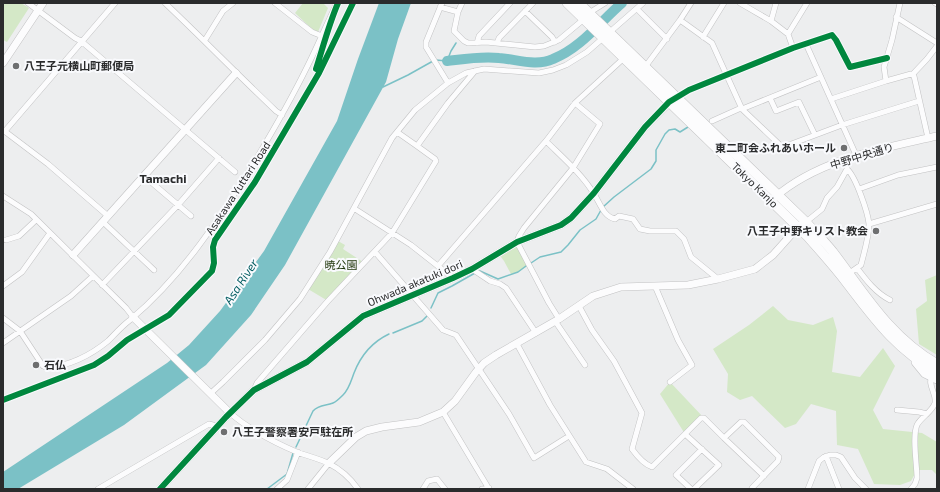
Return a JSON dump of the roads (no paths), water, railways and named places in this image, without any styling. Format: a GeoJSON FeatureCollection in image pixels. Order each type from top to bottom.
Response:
{"type":"FeatureCollection","features":[{"type":"Feature","properties":{"kind":"highway","name":"Tokyo Kanjo"},"geometry":{"type":"LineString","coordinates":[[567,3],[588,18],[606,35],[646,67],[673,99]]}},
{"type":"Feature","properties":{"kind":"highway","name":"Tokyo Kanjo"},"geometry":{"type":"LineString","coordinates":[[579,3],[588,18]]}},
{"type":"Feature","properties":{"kind":"highway","name":"Tokyo Kanjo"},"geometry":{"type":"LineString","coordinates":[[606,35],[624,58],[673,99],[802,225],[825,243],[872,306],[892,329],[909,345],[937,364]]}},
{"type":"Feature","properties":{"kind":"highway","name":"Tokyo Kanjo"},"geometry":{"type":"LineString","coordinates":[[802,225],[878,324],[910,355],[923,371],[935,376]]}},
{"type":"Feature","properties":{"kind":"street"},"geometry":{"type":"LineString","coordinates":[[28,3],[81,41],[235,172]]}},
{"type":"Feature","properties":{"kind":"street"},"geometry":{"type":"LineString","coordinates":[[3,63],[43,3]]}},
{"type":"Feature","properties":{"kind":"street"},"geometry":{"type":"LineString","coordinates":[[115,3],[4,131],[48,164],[105,219],[135,252],[154,270]]}},
{"type":"Feature","properties":{"kind":"street"},"geometry":{"type":"LineString","coordinates":[[165,3],[205,40],[236,73],[282,115]]}},
{"type":"Feature","properties":{"kind":"street"},"geometry":{"type":"LineString","coordinates":[[205,40],[223,10],[233,3]]}},
{"type":"Feature","properties":{"kind":"street"},"geometry":{"type":"LineString","coordinates":[[274,3],[312,32],[322,36]]}},
{"type":"Feature","properties":{"kind":"street"},"geometry":{"type":"LineString","coordinates":[[3,318],[20,331],[43,366],[49,368],[77,360],[88,355],[135,319],[171,280],[210,231],[256,160],[282,115],[322,36],[327,20],[337,3]]}},
{"type":"Feature","properties":{"kind":"street"},"geometry":{"type":"LineString","coordinates":[[462,3],[454,29],[455,33],[466,43],[497,43],[531,47],[544,46],[555,42],[606,3]]}},
{"type":"Feature","properties":{"kind":"street"},"geometry":{"type":"LineString","coordinates":[[477,43],[479,36],[510,3]]}},
{"type":"Feature","properties":{"kind":"street"},"geometry":{"type":"LineString","coordinates":[[209,392],[254,351],[293,307],[322,265],[385,150],[415,110],[447,82],[476,70],[494,69],[530,73],[553,70],[578,59],[643,3]]}},
{"type":"Feature","properties":{"kind":"street"},"geometry":{"type":"LineString","coordinates":[[646,67],[691,3]]}},
{"type":"Feature","properties":{"kind":"street"},"geometry":{"type":"LineString","coordinates":[[703,37],[724,3]]}},
{"type":"Feature","properties":{"kind":"street"},"geometry":{"type":"LineString","coordinates":[[740,3],[771,21],[788,34],[793,48]]}},
{"type":"Feature","properties":{"kind":"street"},"geometry":{"type":"LineString","coordinates":[[771,21],[776,3]]}},
{"type":"Feature","properties":{"kind":"street"},"geometry":{"type":"LineString","coordinates":[[788,34],[807,3]]}},
{"type":"Feature","properties":{"kind":"street"},"geometry":{"type":"LineString","coordinates":[[886,81],[884,67],[900,3]]}},
{"type":"Feature","properties":{"kind":"street"},"geometry":{"type":"LineString","coordinates":[[447,82],[426,47],[426,42],[441,5],[458,12]]}},
{"type":"Feature","properties":{"kind":"street"},"geometry":{"type":"LineString","coordinates":[[497,43],[499,38],[528,6],[555,42]]}},
{"type":"Feature","properties":{"kind":"street"},"geometry":{"type":"LineString","coordinates":[[636,9],[667,39]]}},
{"type":"Feature","properties":{"kind":"street"},"geometry":{"type":"LineString","coordinates":[[831,99],[886,81],[912,75],[927,59],[937,44],[896,17]]}},
{"type":"Feature","properties":{"kind":"street"},"geometry":{"type":"LineString","coordinates":[[680,20],[712,43],[741,108],[781,146],[786,146],[842,125],[919,101]]}},
{"type":"Feature","properties":{"kind":"street"},"geometry":{"type":"LineString","coordinates":[[673,99],[689,90],[793,48],[832,35],[850,67],[887,58]]}},
{"type":"Feature","properties":{"kind":"street"},"geometry":{"type":"LineString","coordinates":[[806,44],[856,155]]}},
{"type":"Feature","properties":{"kind":"street"},"geometry":{"type":"LineString","coordinates":[[438,266],[576,103],[624,58]]}},
{"type":"Feature","properties":{"kind":"street"},"geometry":{"type":"LineString","coordinates":[[417,146],[448,103],[476,70]]}},
{"type":"Feature","properties":{"kind":"street"},"geometry":{"type":"LineString","coordinates":[[73,256],[236,73]]}},
{"type":"Feature","properties":{"kind":"street"},"geometry":{"type":"LineString","coordinates":[[912,75],[914,76],[928,138]]}},
{"type":"Feature","properties":{"kind":"street"},"geometry":{"type":"LineString","coordinates":[[712,121],[821,77]]}},
{"type":"Feature","properties":{"kind":"street"},"geometry":{"type":"LineString","coordinates":[[770,98],[776,111],[799,102],[815,135]]}},
{"type":"Feature","properties":{"kind":"street","name":"Ohwada akatuki dori"},"geometry":{"type":"LineString","coordinates":[[160,489],[216,427],[254,390],[307,362],[363,316],[453,278],[475,271],[518,242],[560,225],[571,218],[594,193],[645,127],[673,99]]}},
{"type":"Feature","properties":{"kind":"street"},"geometry":{"type":"LineString","coordinates":[[576,103],[600,124],[573,168],[524,228],[519,236],[518,242],[557,320],[585,365]]}},
{"type":"Feature","properties":{"kind":"street"},"geometry":{"type":"LineString","coordinates":[[254,390],[257,383],[327,302],[392,233],[436,161],[397,132]]}},
{"type":"Feature","properties":{"kind":"street","name":"中野中央通り"},"geometry":{"type":"LineString","coordinates":[[774,197],[786,188],[821,168],[856,155],[937,136]]}},
{"type":"Feature","properties":{"kind":"street"},"geometry":{"type":"LineString","coordinates":[[546,140],[573,168],[594,193],[603,210],[612,219],[619,216],[633,219],[640,229],[644,230],[676,231],[684,239],[691,257],[718,279]]}},
{"type":"Feature","properties":{"kind":"street"},"geometry":{"type":"LineString","coordinates":[[102,285],[135,252],[219,158]]}},
{"type":"Feature","properties":{"kind":"street"},"geometry":{"type":"LineString","coordinates":[[844,160],[847,169],[851,173],[859,189],[869,224],[861,265],[848,274]]}},
{"type":"Feature","properties":{"kind":"street"},"geometry":{"type":"LineString","coordinates":[[859,189],[898,176],[937,167]]}},
{"type":"Feature","properties":{"kind":"street"},"geometry":{"type":"LineString","coordinates":[[308,489],[329,463],[356,436],[366,431],[382,427],[419,422],[444,412],[455,401],[479,369],[496,355],[536,333],[593,296],[621,287],[688,285],[755,269],[780,248],[802,225],[822,209],[847,169]]}},
{"type":"Feature","properties":{"kind":"street"},"geometry":{"type":"LineString","coordinates":[[144,176],[191,216]]}},
{"type":"Feature","properties":{"kind":"street"},"geometry":{"type":"LineString","coordinates":[[3,196],[31,214],[230,413],[249,428],[298,452],[329,463],[343,473],[358,489]]}},
{"type":"Feature","properties":{"kind":"street"},"geometry":{"type":"LineString","coordinates":[[869,224],[937,204]]}},
{"type":"Feature","properties":{"kind":"street"},"geometry":{"type":"LineString","coordinates":[[354,209],[411,246],[453,278]]}},
{"type":"Feature","properties":{"kind":"street"},"geometry":{"type":"LineString","coordinates":[[6,240],[19,236],[36,220]]}},
{"type":"Feature","properties":{"kind":"street"},"geometry":{"type":"LineString","coordinates":[[3,285],[22,272],[50,233]]}},
{"type":"Feature","properties":{"kind":"street"},"geometry":{"type":"LineString","coordinates":[[375,252],[442,330],[456,336],[509,414],[534,458],[569,436]]}},
{"type":"Feature","properties":{"kind":"street"},"geometry":{"type":"LineString","coordinates":[[856,268],[872,286],[884,297],[890,300]]}},
{"type":"Feature","properties":{"kind":"street"},"geometry":{"type":"LineString","coordinates":[[475,271],[490,281],[500,284],[506,288],[536,333]]}},
{"type":"Feature","properties":{"kind":"street"},"geometry":{"type":"LineString","coordinates":[[3,343],[70,296],[93,276]]}},
{"type":"Feature","properties":{"kind":"street"},"geometry":{"type":"LineString","coordinates":[[655,286],[678,340],[692,365],[670,382]]}},
{"type":"Feature","properties":{"kind":"street"},"geometry":{"type":"LineString","coordinates":[[579,306],[592,330],[614,361],[635,400],[641,408],[642,413],[632,449],[637,456],[652,467],[686,434],[695,423],[701,418],[704,418],[764,476]]}},
{"type":"Feature","properties":{"kind":"street"},"geometry":{"type":"LineString","coordinates":[[517,344],[569,436],[586,462],[608,469],[633,489]]}},
{"type":"Feature","properties":{"kind":"street"},"geometry":{"type":"LineString","coordinates":[[911,489],[917,478],[916,429],[921,420],[933,408],[936,402],[930,382],[935,376]]}},
{"type":"Feature","properties":{"kind":"street"},"geometry":{"type":"LineString","coordinates":[[897,410],[927,414]]}},
{"type":"Feature","properties":{"kind":"street"},"geometry":{"type":"LineString","coordinates":[[444,412],[489,488],[482,489]]}},
{"type":"Feature","properties":{"kind":"street"},"geometry":{"type":"LineString","coordinates":[[724,438],[741,422],[744,422],[779,457],[778,461],[752,488]]}},
{"type":"Feature","properties":{"kind":"street"},"geometry":{"type":"LineString","coordinates":[[98,489],[209,424],[216,427]]}},
{"type":"Feature","properties":{"kind":"street"},"geometry":{"type":"LineString","coordinates":[[686,434],[702,449],[719,465],[692,489],[676,475],[702,449]]}},
{"type":"Feature","properties":{"kind":"street"},"geometry":{"type":"LineString","coordinates":[[277,489],[287,480],[298,452]]}},
{"type":"Feature","properties":{"kind":"street"},"geometry":{"type":"LineString","coordinates":[[808,489],[819,462],[826,456],[836,455],[841,457],[855,478],[866,489]]}},
{"type":"Feature","properties":{"kind":"street"},"geometry":{"type":"LineString","coordinates":[[826,456],[839,489]]}},
{"type":"Feature","properties":{"kind":"street"},"geometry":{"type":"LineString","coordinates":[[423,489],[428,481],[437,479],[445,489]]}},
{"type":"Feature","properties":{"kind":"water"},"geometry":{"type":"Polygon","coordinates":[[[379,3],[411,3],[398,39],[386,82],[285,265],[251,315],[206,365],[124,425],[18,489],[3,489],[3,472],[167,363],[189,345],[220,311],[264,251],[337,121],[379,3]]]}},
{"type":"Feature","properties":{"kind":"waterway"},"geometry":{"type":"LineString","coordinates":[[447,61],[486,57],[526,62],[540,62],[553,59],[572,48],[590,34],[622,3]]}},
{"type":"Feature","properties":{"kind":"waterway"},"geometry":{"type":"LineString","coordinates":[[436,60],[447,61],[456,43]]}},
{"type":"Feature","properties":{"kind":"waterway"},"geometry":{"type":"LineString","coordinates":[[383,87],[433,61]]}},
{"type":"Feature","properties":{"kind":"waterway"},"geometry":{"type":"LineString","coordinates":[[603,207],[651,169],[656,161],[656,150],[669,130],[675,129],[680,132],[688,127]]}},
{"type":"Feature","properties":{"kind":"waterway"},"geometry":{"type":"LineString","coordinates":[[531,263],[540,257],[561,252],[580,230],[596,219],[601,210]]}},
{"type":"Feature","properties":{"kind":"waterway"},"geometry":{"type":"LineString","coordinates":[[478,271],[498,279],[518,272],[526,266]]}},
{"type":"Feature","properties":{"kind":"waterway"},"geometry":{"type":"LineString","coordinates":[[431,308],[438,293],[475,273]]}},
{"type":"Feature","properties":{"kind":"waterway"},"geometry":{"type":"LineString","coordinates":[[393,333],[422,321],[427,316]]}},
{"type":"Feature","properties":{"kind":"waterway"},"geometry":{"type":"LineString","coordinates":[[296,447],[313,411],[320,406],[330,404],[338,400],[345,393],[360,360],[372,345],[389,334]]}},
{"type":"Feature","properties":{"kind":"waterway"},"geometry":{"type":"LineString","coordinates":[[267,489],[287,474],[293,453]]}},
{"type":"Feature","properties":{"kind":"place","name":"八王子元横山町郵便局"},"geometry":{"type":"Point","coordinates":[16,66]}},
{"type":"Feature","properties":{"kind":"place","name":"東二町会ふれあいホール"},"geometry":{"type":"Point","coordinates":[844,148]}},
{"type":"Feature","properties":{"kind":"place","name":"八王子中野キリスト教会"},"geometry":{"type":"Point","coordinates":[876,231]}},
{"type":"Feature","properties":{"kind":"place","name":"石仏"},"geometry":{"type":"Point","coordinates":[36,365]}},
{"type":"Feature","properties":{"kind":"place","name":"八王子警察署安戸駐在所"},"geometry":{"type":"Point","coordinates":[224,432]}},
{"type":"Feature","properties":{"kind":"district","name":"Tamachi"},"geometry":{"type":"Point","coordinates":[163,179]}},
{"type":"Feature","properties":{"kind":"park label","name":"暁公園"},"geometry":{"type":"Point","coordinates":[341,265]}},
{"type":"Feature","properties":{"kind":"water label","name":"Asa River"},"geometry":{"type":"Point","coordinates":[241,282]}}]}
